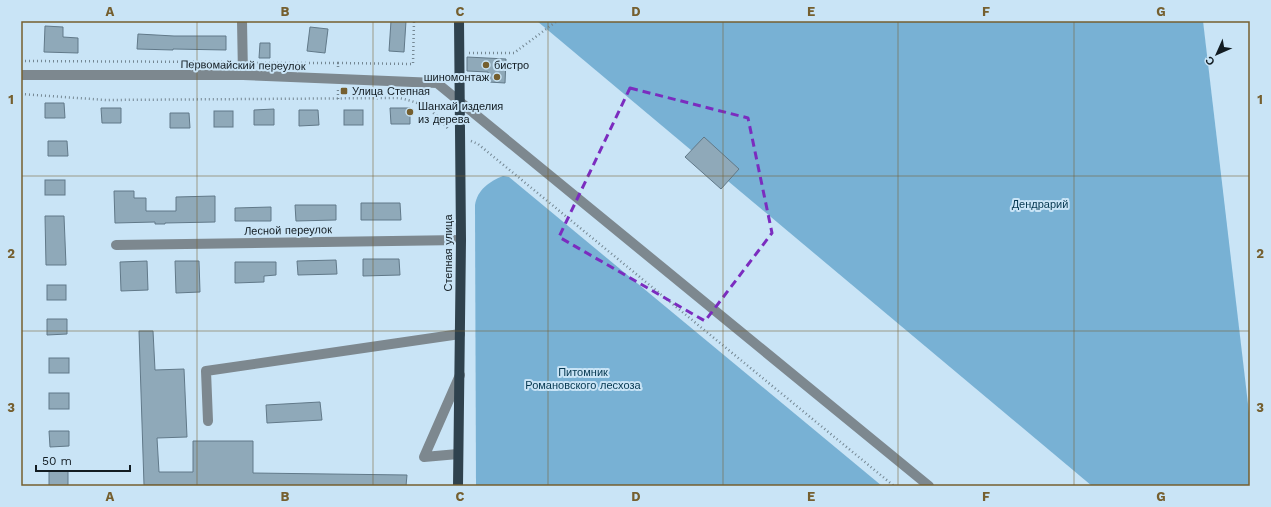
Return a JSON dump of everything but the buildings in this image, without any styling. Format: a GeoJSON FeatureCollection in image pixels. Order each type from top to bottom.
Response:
{"type":"FeatureCollection","features":[{"type":"Feature","properties":{"kind":"main road","name":"Степная улица"},"geometry":{"type":"LineString","coordinates":[[458,486],[460,374],[459,21]]}},
{"type":"Feature","properties":{"kind":"street"},"geometry":{"type":"LineString","coordinates":[[242,21],[243,75]]}},
{"type":"Feature","properties":{"kind":"street","name":"Первомайский переулок"},"geometry":{"type":"LineString","coordinates":[[21,76],[243,75],[436,83],[929,486]]}},
{"type":"Feature","properties":{"kind":"street","name":"Лесной переулок"},"geometry":{"type":"LineString","coordinates":[[116,245],[460,240]]}},
{"type":"Feature","properties":{"kind":"street"},"geometry":{"type":"LineString","coordinates":[[208,421],[206,371],[460,334]]}},
{"type":"Feature","properties":{"kind":"street"},"geometry":{"type":"LineString","coordinates":[[458,454],[424,457],[460,374]]}},
{"type":"Feature","properties":{"kind":"path"},"geometry":{"type":"LineString","coordinates":[[338,63],[413,64],[414,21]]}},
{"type":"Feature","properties":{"kind":"path"},"geometry":{"type":"LineString","coordinates":[[459,53],[514,53],[557,21]]}},
{"type":"Feature","properties":{"kind":"path"},"geometry":{"type":"LineString","coordinates":[[21,94],[106,100],[399,98],[421,104],[434,112],[449,131],[478,144],[894,486]]}},
{"type":"Feature","properties":{"kind":"highlighted area"},"geometry":{"type":"Polygon","coordinates":[[[630,88],[748,118],[772,233],[705,321],[559,237],[630,88]]]}},
{"type":"Feature","properties":{"kind":"green space","name":"Дендрарий"},"geometry":{"type":"Polygon","coordinates":[[[537,21],[1203,21],[1250,421],[1250,486],[1092,486],[537,21]]]}},
{"type":"Feature","properties":{"kind":"green space","name":"Питомник Романовского лесхоза"},"geometry":{"type":"Polygon","coordinates":[[[503,176],[509,177],[882,486],[476,486],[475,205],[481,191],[493,181],[503,176]]]}},
{"type":"Feature","properties":{"kind":"place","name":"бистро"},"geometry":{"type":"Point","coordinates":[486,65]}},
{"type":"Feature","properties":{"kind":"place","name":"шиномонтаж"},"geometry":{"type":"Point","coordinates":[497,77]}},
{"type":"Feature","properties":{"kind":"place","name":"Улица Степная"},"geometry":{"type":"Point","coordinates":[344,91]}},
{"type":"Feature","properties":{"kind":"place","name":"Шанхай изделия из дерева"},"geometry":{"type":"Point","coordinates":[410,112]}}]}
